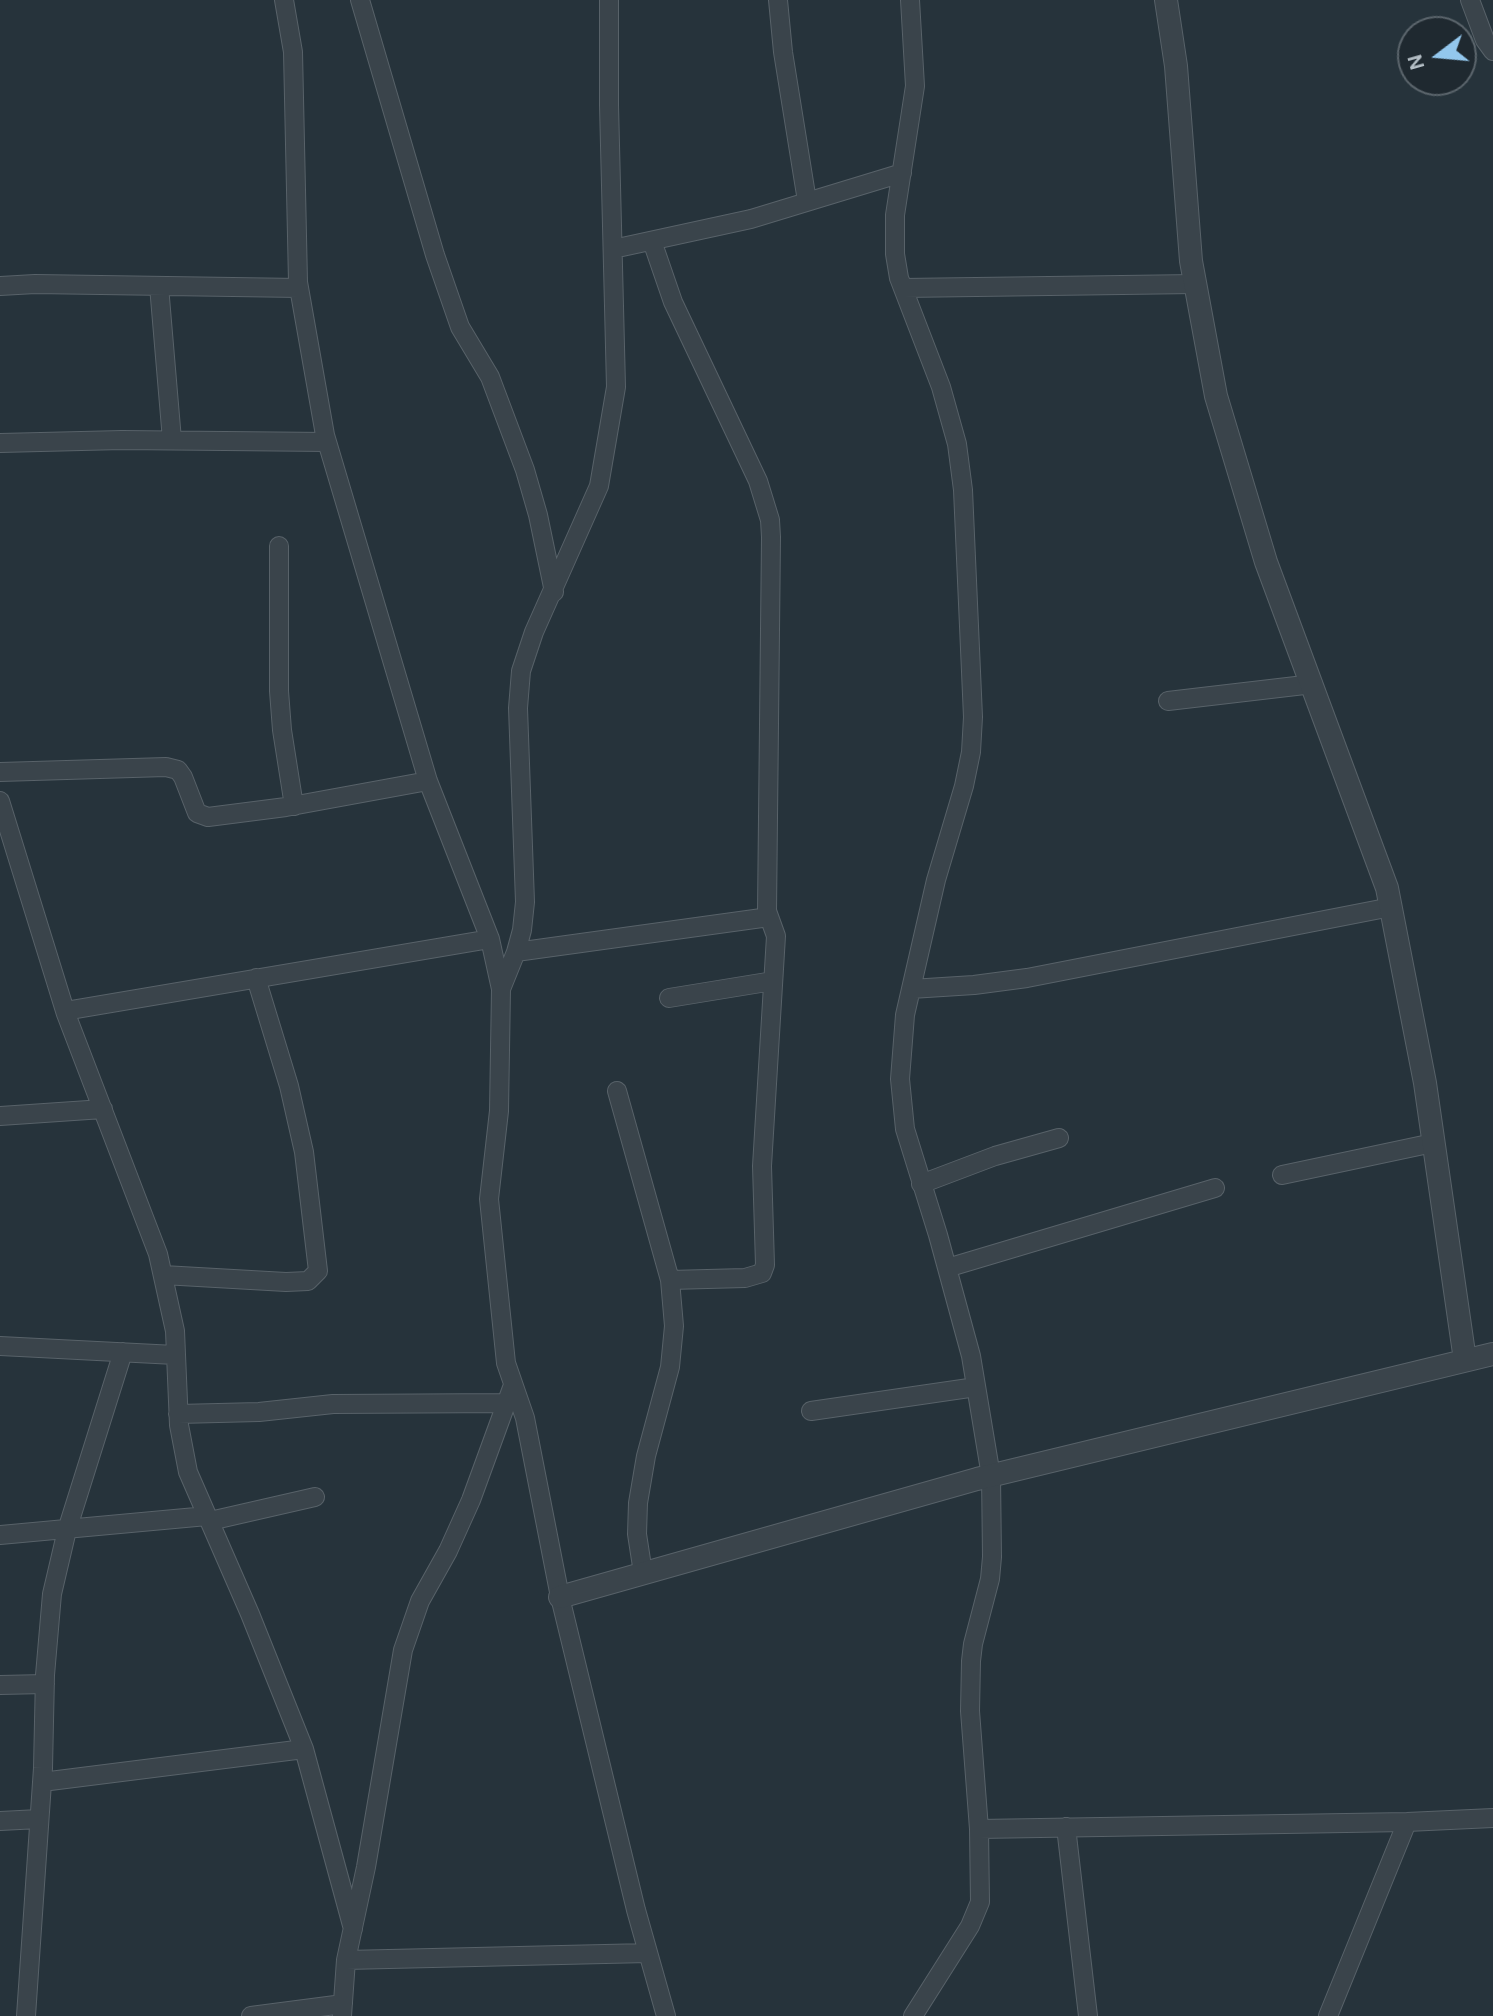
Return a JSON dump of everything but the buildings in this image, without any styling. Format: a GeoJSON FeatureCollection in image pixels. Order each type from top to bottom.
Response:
{"type":"FeatureCollection","features":[{"type":"Feature","properties":{"kind":"street"},"geometry":{"type":"LineString","coordinates":[[284,0],[293,52],[299,288],[327,442],[428,781],[490,939],[501,989],[499,1111],[489,1199],[510,1394],[525,1418],[560,1597],[666,2016]]}},
{"type":"Feature","properties":{"kind":"street"},"geometry":{"type":"LineString","coordinates":[[360,0],[435,255],[460,327],[490,377],[525,470],[554,592]]}},
{"type":"Feature","properties":{"kind":"street"},"geometry":{"type":"LineString","coordinates":[[501,989],[516,952],[525,902],[518,708],[521,671],[534,632],[599,486],[616,387],[609,0]]}},
{"type":"Feature","properties":{"kind":"street"},"geometry":{"type":"LineString","coordinates":[[778,0],[783,52],[807,201]]}},
{"type":"Feature","properties":{"kind":"street"},"geometry":{"type":"LineString","coordinates":[[910,0],[915,86],[895,215],[895,254],[903,288],[941,387],[957,444],[963,490],[973,690],[971,752],[964,786],[936,880],[905,1015],[900,1079],[901,1115],[971,1356],[991,1476],[990,1579],[971,1661],[970,1711],[979,1829],[980,1902],[970,1926],[913,2016]]}},
{"type":"Feature","properties":{"kind":"street"},"geometry":{"type":"LineString","coordinates":[[1166,0],[1176,66],[1195,284],[1220,411],[1266,562],[1387,888],[1433,1143],[1465,1360]]}},
{"type":"Feature","properties":{"kind":"street"},"geometry":{"type":"LineString","coordinates":[[1470,0],[1485,40],[1493,51]]}},
{"type":"Feature","properties":{"kind":"street"},"geometry":{"type":"LineString","coordinates":[[613,249],[751,219],[902,173]]}},
{"type":"Feature","properties":{"kind":"street"},"geometry":{"type":"LineString","coordinates":[[652,241],[673,302],[747,455],[770,520],[769,917],[776,936],[762,1166],[765,1265],[762,1273],[745,1278],[670,1280]]}},
{"type":"Feature","properties":{"kind":"street"},"geometry":{"type":"LineString","coordinates":[[903,288],[1195,284]]}},
{"type":"Feature","properties":{"kind":"street"},"geometry":{"type":"LineString","coordinates":[[0,286],[299,288]]}},
{"type":"Feature","properties":{"kind":"street"},"geometry":{"type":"LineString","coordinates":[[159,286],[172,440]]}},
{"type":"Feature","properties":{"kind":"street"},"geometry":{"type":"LineString","coordinates":[[0,443],[172,440],[327,442]]}},
{"type":"Feature","properties":{"kind":"street"},"geometry":{"type":"LineString","coordinates":[[279,546],[279,691],[294,806]]}},
{"type":"Feature","properties":{"kind":"street"},"geometry":{"type":"LineString","coordinates":[[1168,701],[1313,684]]}},
{"type":"Feature","properties":{"kind":"street"},"geometry":{"type":"LineString","coordinates":[[0,772],[166,767],[178,770],[197,813],[202,816],[294,806],[428,781]]}},
{"type":"Feature","properties":{"kind":"street"},"geometry":{"type":"LineString","coordinates":[[0,801],[65,1011],[158,1254],[175,1331],[178,1414],[188,1472],[304,1749],[353,1929]]}},
{"type":"Feature","properties":{"kind":"street"},"geometry":{"type":"LineString","coordinates":[[911,989],[1027,978],[1391,907]]}},
{"type":"Feature","properties":{"kind":"street"},"geometry":{"type":"LineString","coordinates":[[516,952],[769,917]]}},
{"type":"Feature","properties":{"kind":"street"},"geometry":{"type":"LineString","coordinates":[[65,1011],[490,939]]}},
{"type":"Feature","properties":{"kind":"street"},"geometry":{"type":"LineString","coordinates":[[163,1275],[286,1282],[308,1281],[318,1271],[304,1152],[289,1086],[256,978]]}},
{"type":"Feature","properties":{"kind":"street"},"geometry":{"type":"LineString","coordinates":[[669,998],[773,981]]}},
{"type":"Feature","properties":{"kind":"street"},"geometry":{"type":"LineString","coordinates":[[617,1091],[670,1280],[674,1326],[670,1367],[646,1456],[638,1503],[637,1534],[643,1573]]}},
{"type":"Feature","properties":{"kind":"street"},"geometry":{"type":"LineString","coordinates":[[0,1116],[103,1109]]}},
{"type":"Feature","properties":{"kind":"street"},"geometry":{"type":"LineString","coordinates":[[921,1184],[995,1156],[1059,1138]]}},
{"type":"Feature","properties":{"kind":"street"},"geometry":{"type":"LineString","coordinates":[[1282,1175],[1433,1143]]}},
{"type":"Feature","properties":{"kind":"street"},"geometry":{"type":"LineString","coordinates":[[947,1268],[1215,1188]]}},
{"type":"Feature","properties":{"kind":"street"},"geometry":{"type":"LineString","coordinates":[[0,1346],[175,1355]]}},
{"type":"Feature","properties":{"kind":"street"},"geometry":{"type":"LineString","coordinates":[[26,2016],[52,1594],[67,1530],[123,1352]]}},
{"type":"Feature","properties":{"kind":"street"},"geometry":{"type":"LineString","coordinates":[[560,1597],[991,1476],[1493,1354]]}},
{"type":"Feature","properties":{"kind":"street"},"geometry":{"type":"LineString","coordinates":[[811,1411],[976,1387]]}},
{"type":"Feature","properties":{"kind":"street"},"geometry":{"type":"LineString","coordinates":[[178,1414],[259,1412],[333,1404],[510,1394]]}},
{"type":"Feature","properties":{"kind":"street"},"geometry":{"type":"LineString","coordinates":[[251,2016],[342,2010],[346,1960],[366,1867],[403,1650],[420,1601],[448,1551],[471,1500],[510,1394]]}},
{"type":"Feature","properties":{"kind":"street"},"geometry":{"type":"LineString","coordinates":[[0,1535],[208,1519],[315,1497]]}},
{"type":"Feature","properties":{"kind":"street"},"geometry":{"type":"LineString","coordinates":[[0,1685],[45,1684]]}},
{"type":"Feature","properties":{"kind":"street"},"geometry":{"type":"LineString","coordinates":[[42,1782],[304,1749]]}},
{"type":"Feature","properties":{"kind":"street"},"geometry":{"type":"LineString","coordinates":[[979,1829],[1493,1818]]}},
{"type":"Feature","properties":{"kind":"street"},"geometry":{"type":"LineString","coordinates":[[0,1821],[39,1819]]}},
{"type":"Feature","properties":{"kind":"street"},"geometry":{"type":"LineString","coordinates":[[1328,2016],[1407,1822]]}},
{"type":"Feature","properties":{"kind":"street"},"geometry":{"type":"LineString","coordinates":[[1066,1827],[1088,2016]]}},
{"type":"Feature","properties":{"kind":"street"},"geometry":{"type":"LineString","coordinates":[[346,1960],[648,1953]]}}]}
